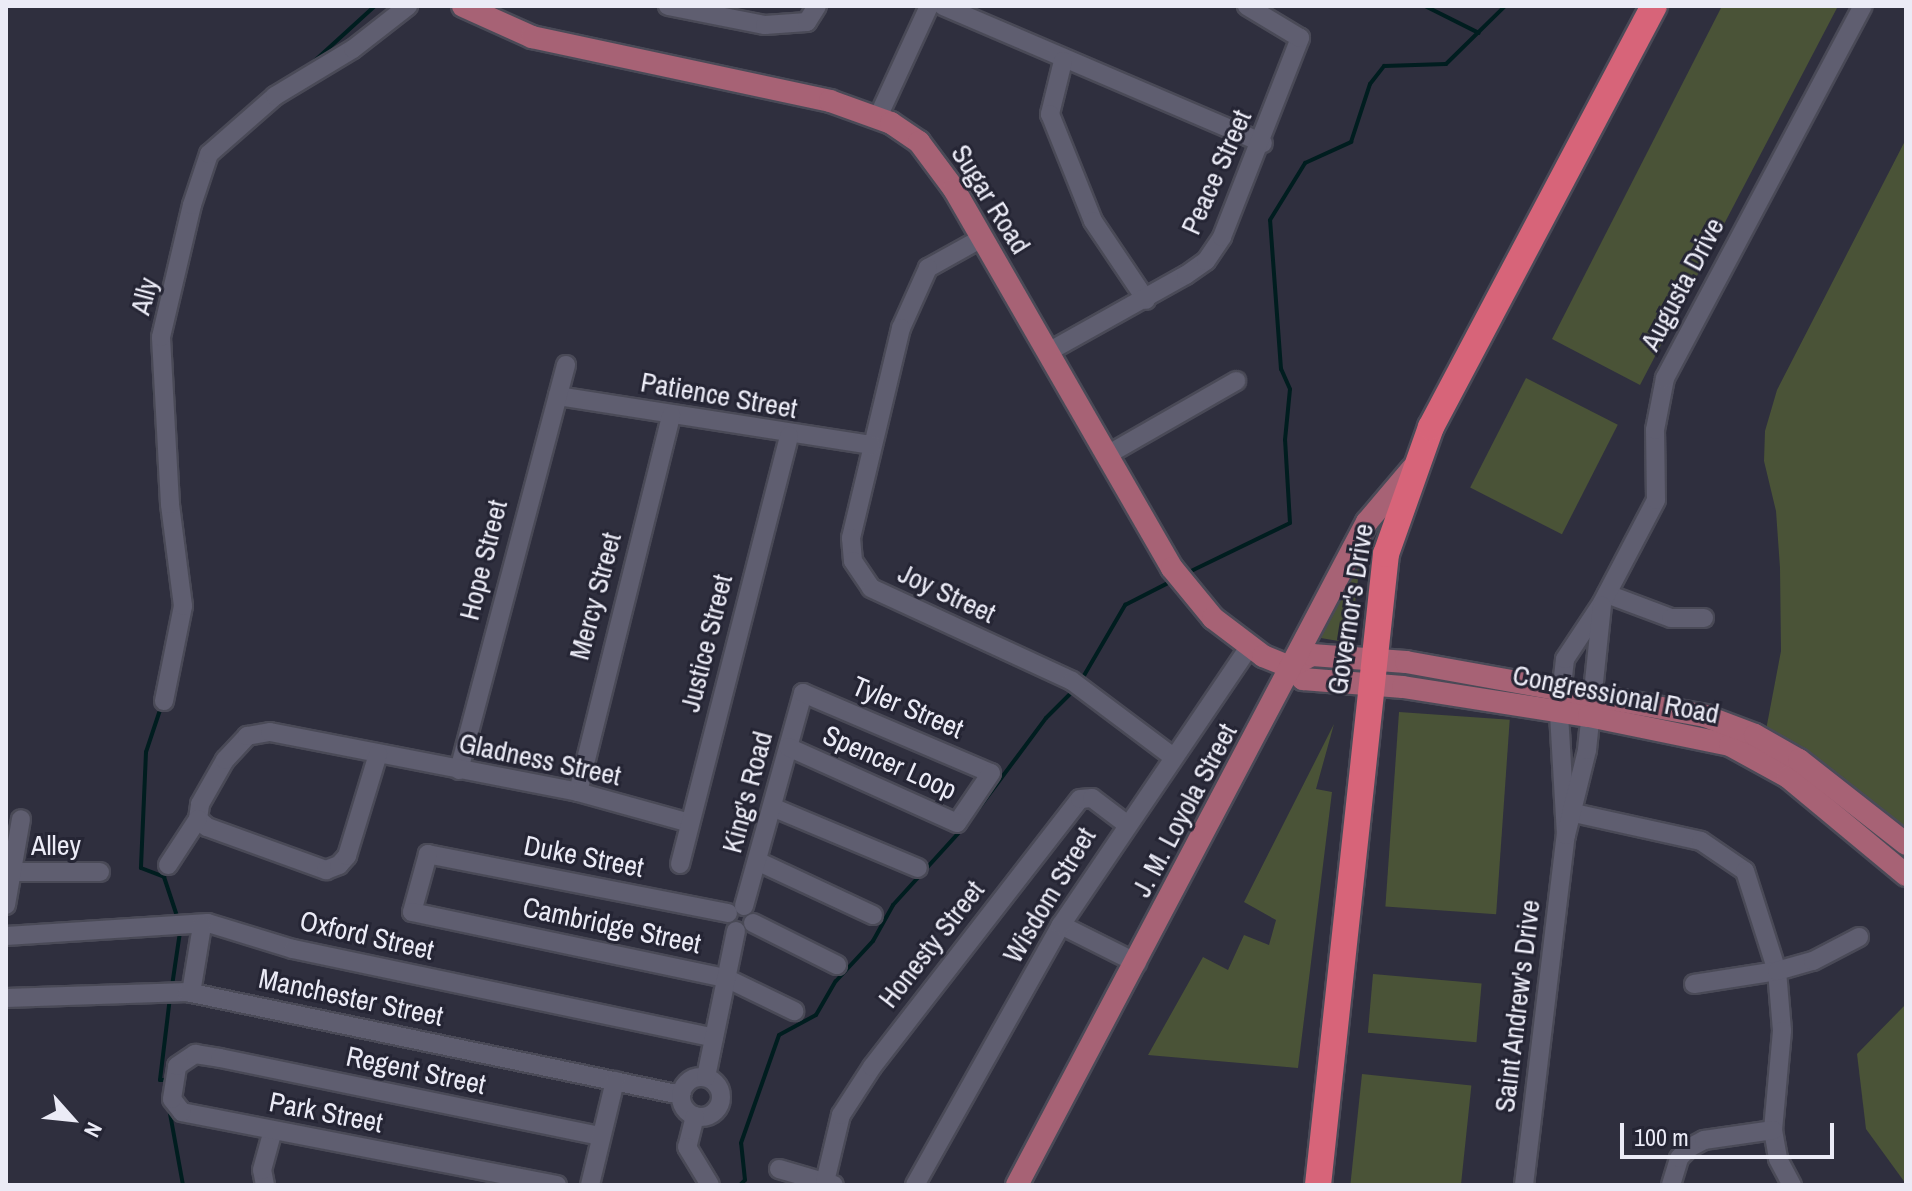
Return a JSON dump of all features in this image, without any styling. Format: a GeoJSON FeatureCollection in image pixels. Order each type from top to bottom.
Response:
{"type":"FeatureCollection","features":[{"type":"Feature","properties":{"kind":"highway","name":"Governor's Drive"},"geometry":{"type":"LineString","coordinates":[[1318,1185],[1386,554],[1412,469],[1654,6]]}},
{"type":"Feature","properties":{"kind":"main road","name":"Sugar Road"},"geometry":{"type":"LineString","coordinates":[[463,6],[532,37],[830,101],[878,117],[919,142],[982,238],[1172,568],[1191,594],[1249,647],[1290,667],[1303,679],[1371,671]]}},
{"type":"Feature","properties":{"kind":"main road","name":"J. M. Loyola Street"},"geometry":{"type":"LineString","coordinates":[[1017,1185],[1137,963],[1367,522],[1412,469]]}},
{"type":"Feature","properties":{"kind":"main road","name":"Congressional Road"},"geometry":{"type":"LineString","coordinates":[[1371,671],[1561,701],[1705,716],[1755,735],[1799,760],[1906,844]]}},
{"type":"Feature","properties":{"kind":"main road","name":"Congressional Road"},"geometry":{"type":"LineString","coordinates":[[1591,705],[1708,738],[1761,760],[1906,875]]}},
{"type":"Feature","properties":{"kind":"street","name":"Ally"},"geometry":{"type":"LineString","coordinates":[[164,701],[183,606],[170,504],[161,337],[200,179],[209,154],[275,96],[353,49],[408,6]]}},
{"type":"Feature","properties":{"kind":"street"},"geometry":{"type":"LineString","coordinates":[[668,6],[765,25],[807,22],[817,6]]}},
{"type":"Feature","properties":{"kind":"street"},"geometry":{"type":"LineString","coordinates":[[878,117],[929,6]]}},
{"type":"Feature","properties":{"kind":"street"},"geometry":{"type":"LineString","coordinates":[[943,6],[1063,61],[1263,143]]}},
{"type":"Feature","properties":{"kind":"street","name":"Peace Street"},"geometry":{"type":"LineString","coordinates":[[1048,352],[1146,300],[1206,261],[1263,143],[1300,38],[1247,6]]}},
{"type":"Feature","properties":{"kind":"street","name":"Augusta Drive"},"geometry":{"type":"LineString","coordinates":[[1561,701],[1565,659],[1605,598],[1656,500],[1655,430],[1665,378],[1863,6]]}},
{"type":"Feature","properties":{"kind":"street"},"geometry":{"type":"LineString","coordinates":[[1063,61],[1050,114],[1093,221],[1146,300]]}},
{"type":"Feature","properties":{"kind":"street","name":"Joy Street"},"geometry":{"type":"LineString","coordinates":[[982,238],[928,268],[901,328],[851,538],[853,561],[871,588],[1078,685],[1172,756]]}},
{"type":"Feature","properties":{"kind":"street","name":"Hope Street"},"geometry":{"type":"LineString","coordinates":[[459,770],[566,365]]}},
{"type":"Feature","properties":{"kind":"street"},"geometry":{"type":"LineString","coordinates":[[1107,455],[1236,381]]}},
{"type":"Feature","properties":{"kind":"street","name":"Patience Street"},"geometry":{"type":"LineString","coordinates":[[558,396],[789,436],[871,445]]}},
{"type":"Feature","properties":{"kind":"street","name":"Mercy Street"},"geometry":{"type":"LineString","coordinates":[[578,792],[602,679],[671,415]]}},
{"type":"Feature","properties":{"kind":"street","name":"Justice Street"},"geometry":{"type":"LineString","coordinates":[[680,864],[789,436]]}},
{"type":"Feature","properties":{"kind":"street"},"geometry":{"type":"LineString","coordinates":[[1605,598],[1671,618],[1704,618]]}},
{"type":"Feature","properties":{"kind":"street","name":"Augusta Drive"},"geometry":{"type":"LineString","coordinates":[[1591,705],[1605,598]]}},
{"type":"Feature","properties":{"kind":"street","name":"Wisdom Street"},"geometry":{"type":"LineString","coordinates":[[915,1185],[1061,925],[1125,823],[1249,647]]}},
{"type":"Feature","properties":{"kind":"street","name":"King's Road"},"geometry":{"type":"LineString","coordinates":[[736,910],[757,861],[803,693]]}},
{"type":"Feature","properties":{"kind":"street","name":"Tyler Street"},"geometry":{"type":"LineString","coordinates":[[803,693],[991,773]]}},
{"type":"Feature","properties":{"kind":"street","name":"Saint Andrew's Drive"},"geometry":{"type":"LineString","coordinates":[[1524,1185],[1568,811],[1561,701]]}},
{"type":"Feature","properties":{"kind":"street","name":"Saint Andrew's Drive"},"geometry":{"type":"LineString","coordinates":[[1568,811],[1587,750],[1591,705]]}},
{"type":"Feature","properties":{"kind":"street","name":"Gladness Street"},"geometry":{"type":"LineString","coordinates":[[168,865],[198,819],[200,804],[225,760],[247,736],[270,732],[578,792],[690,823]]}},
{"type":"Feature","properties":{"kind":"street","name":"Spencer Loop"},"geometry":{"type":"LineString","coordinates":[[788,747],[957,823],[991,773]]}},
{"type":"Feature","properties":{"kind":"street"},"geometry":{"type":"LineString","coordinates":[[198,819],[207,827],[326,870],[339,865],[347,856],[378,754]]}},
{"type":"Feature","properties":{"kind":"street","name":"Honesty Street"},"geometry":{"type":"LineString","coordinates":[[830,1184],[841,1115],[872,1067],[1080,799],[1092,798],[1125,823]]}},
{"type":"Feature","properties":{"kind":"street"},"geometry":{"type":"LineString","coordinates":[[772,807],[918,868]]}},
{"type":"Feature","properties":{"kind":"street"},"geometry":{"type":"LineString","coordinates":[[1568,811],[1701,841],[1730,857],[1745,871],[1757,896],[1777,971],[1782,1031],[1773,1130],[1778,1159],[1792,1185]]}},
{"type":"Feature","properties":{"kind":"street"},"geometry":{"type":"LineString","coordinates":[[6,905],[21,819]]}},
{"type":"Feature","properties":{"kind":"street","name":"Duke Street"},"geometry":{"type":"LineString","coordinates":[[412,912],[428,854],[736,910]]}},
{"type":"Feature","properties":{"kind":"street"},"geometry":{"type":"LineString","coordinates":[[757,861],[873,915]]}},
{"type":"Feature","properties":{"kind":"street","name":"Alley"},"geometry":{"type":"LineString","coordinates":[[12,872],[100,872]]}},
{"type":"Feature","properties":{"kind":"street"},"geometry":{"type":"LineString","coordinates":[[706,1077],[726,978],[751,911],[736,910]]}},
{"type":"Feature","properties":{"kind":"street","name":"Cambridge Street"},"geometry":{"type":"LineString","coordinates":[[412,912],[726,978],[794,1011]]}},
{"type":"Feature","properties":{"kind":"street"},"geometry":{"type":"LineString","coordinates":[[1061,925],[1137,963]]}},
{"type":"Feature","properties":{"kind":"street"},"geometry":{"type":"LineString","coordinates":[[191,993],[202,926]]}},
{"type":"Feature","properties":{"kind":"street","name":"Oxford Street"},"geometry":{"type":"LineString","coordinates":[[6,936],[228,927],[293,949],[714,1038]]}},
{"type":"Feature","properties":{"kind":"street"},"geometry":{"type":"LineString","coordinates":[[744,927],[837,965]]}},
{"type":"Feature","properties":{"kind":"street"},"geometry":{"type":"LineString","coordinates":[[1694,984],[1777,971],[1813,961],[1859,937]]}},
{"type":"Feature","properties":{"kind":"street","name":"Manchester Street"},"geometry":{"type":"LineString","coordinates":[[6,998],[191,993],[681,1095]]}},
{"type":"Feature","properties":{"kind":"street","name":"Park Street"},"geometry":{"type":"LineString","coordinates":[[220,1058],[184,1057],[177,1066],[174,1107],[273,1130],[557,1185]]}},
{"type":"Feature","properties":{"kind":"street","name":"Regent Street"},"geometry":{"type":"LineString","coordinates":[[220,1058],[601,1136]]}},
{"type":"Feature","properties":{"kind":"street"},"geometry":{"type":"LineString","coordinates":[[706,1077],[720,1089],[721,1102],[714,1113],[695,1116],[684,1108],[681,1095],[692,1078],[706,1077]]}},
{"type":"Feature","properties":{"kind":"street"},"geometry":{"type":"LineString","coordinates":[[590,1185],[615,1081]]}},
{"type":"Feature","properties":{"kind":"street"},"geometry":{"type":"LineString","coordinates":[[695,1116],[687,1147],[710,1185]]}},
{"type":"Feature","properties":{"kind":"street"},"geometry":{"type":"LineString","coordinates":[[265,1185],[262,1170],[273,1130]]}},
{"type":"Feature","properties":{"kind":"street"},"geometry":{"type":"LineString","coordinates":[[1671,1185],[1670,1154],[1704,1140],[1773,1130]]}},
{"type":"Feature","properties":{"kind":"street"},"geometry":{"type":"LineString","coordinates":[[779,1169],[830,1184]]}},
{"type":"Feature","properties":{"kind":"green space"},"geometry":{"type":"Polygon","coordinates":[[[1722,6],[1838,6],[1640,385],[1552,339],[1722,6]]]}},
{"type":"Feature","properties":{"kind":"green space"},"geometry":{"type":"Polygon","coordinates":[[[1906,139],[1906,837],[1766,730],[1781,651],[1776,511],[1764,461],[1765,431],[1777,390],[1906,139]]]}},
{"type":"Feature","properties":{"kind":"green space"},"geometry":{"type":"Polygon","coordinates":[[[1526,378],[1618,425],[1562,534],[1470,488],[1526,378]]]}},
{"type":"Feature","properties":{"kind":"green space"},"geometry":{"type":"Polygon","coordinates":[[[1362,548],[1350,643],[1315,637],[1362,548]]]}},
{"type":"Feature","properties":{"kind":"green space"},"geometry":{"type":"Polygon","coordinates":[[[1399,712],[1510,720],[1496,914],[1385,907],[1399,712]]]}},
{"type":"Feature","properties":{"kind":"green space"},"geometry":{"type":"Polygon","coordinates":[[[1334,724],[1316,789],[1332,792],[1298,1068],[1148,1055],[1203,957],[1228,970],[1244,935],[1269,945],[1276,920],[1244,902],[1334,724]]]}},
{"type":"Feature","properties":{"kind":"green space"},"geometry":{"type":"Polygon","coordinates":[[[1373,974],[1482,983],[1476,1042],[1368,1033],[1373,974]]]}},
{"type":"Feature","properties":{"kind":"green space"},"geometry":{"type":"Polygon","coordinates":[[[1906,1004],[1906,1184],[1866,1129],[1857,1054],[1906,1004]]]}},
{"type":"Feature","properties":{"kind":"green space"},"geometry":{"type":"Polygon","coordinates":[[[1362,1074],[1471,1085],[1461,1185],[1350,1185],[1362,1074]]]}},
{"type":"Feature","properties":{"kind":"waterway"},"geometry":{"type":"LineString","coordinates":[[309,66],[375,6]]}},
{"type":"Feature","properties":{"kind":"waterway"},"geometry":{"type":"LineString","coordinates":[[1425,6],[1479,33]]}},
{"type":"Feature","properties":{"kind":"waterway"},"geometry":{"type":"LineString","coordinates":[[1187,573],[1290,523],[1285,440],[1290,389],[1281,369],[1270,220],[1305,163],[1351,142],[1370,84],[1384,66],[1446,64],[1505,6]]}},
{"type":"Feature","properties":{"kind":"waterway"},"geometry":{"type":"LineString","coordinates":[[154,368],[155,395]]}},
{"type":"Feature","properties":{"kind":"waterway"},"geometry":{"type":"LineString","coordinates":[[1082,679],[1125,605],[1172,581]]}},
{"type":"Feature","properties":{"kind":"waterway"},"geometry":{"type":"LineString","coordinates":[[970,820],[1046,718],[1074,690]]}},
{"type":"Feature","properties":{"kind":"waterway"},"geometry":{"type":"LineString","coordinates":[[162,704],[146,752],[141,868],[164,877],[178,919]]}},
{"type":"Feature","properties":{"kind":"waterway"},"geometry":{"type":"LineString","coordinates":[[740,1185],[745,1180],[741,1143],[779,1035],[816,1015],[836,981],[873,941],[893,905],[964,827]]}},
{"type":"Feature","properties":{"kind":"waterway"},"geometry":{"type":"LineString","coordinates":[[172,986],[180,932]]}},
{"type":"Feature","properties":{"kind":"waterway"},"geometry":{"type":"LineString","coordinates":[[168,1080],[160,1080],[170,997]]}},
{"type":"Feature","properties":{"kind":"waterway"},"geometry":{"type":"LineString","coordinates":[[169,1108],[183,1185]]}}]}
